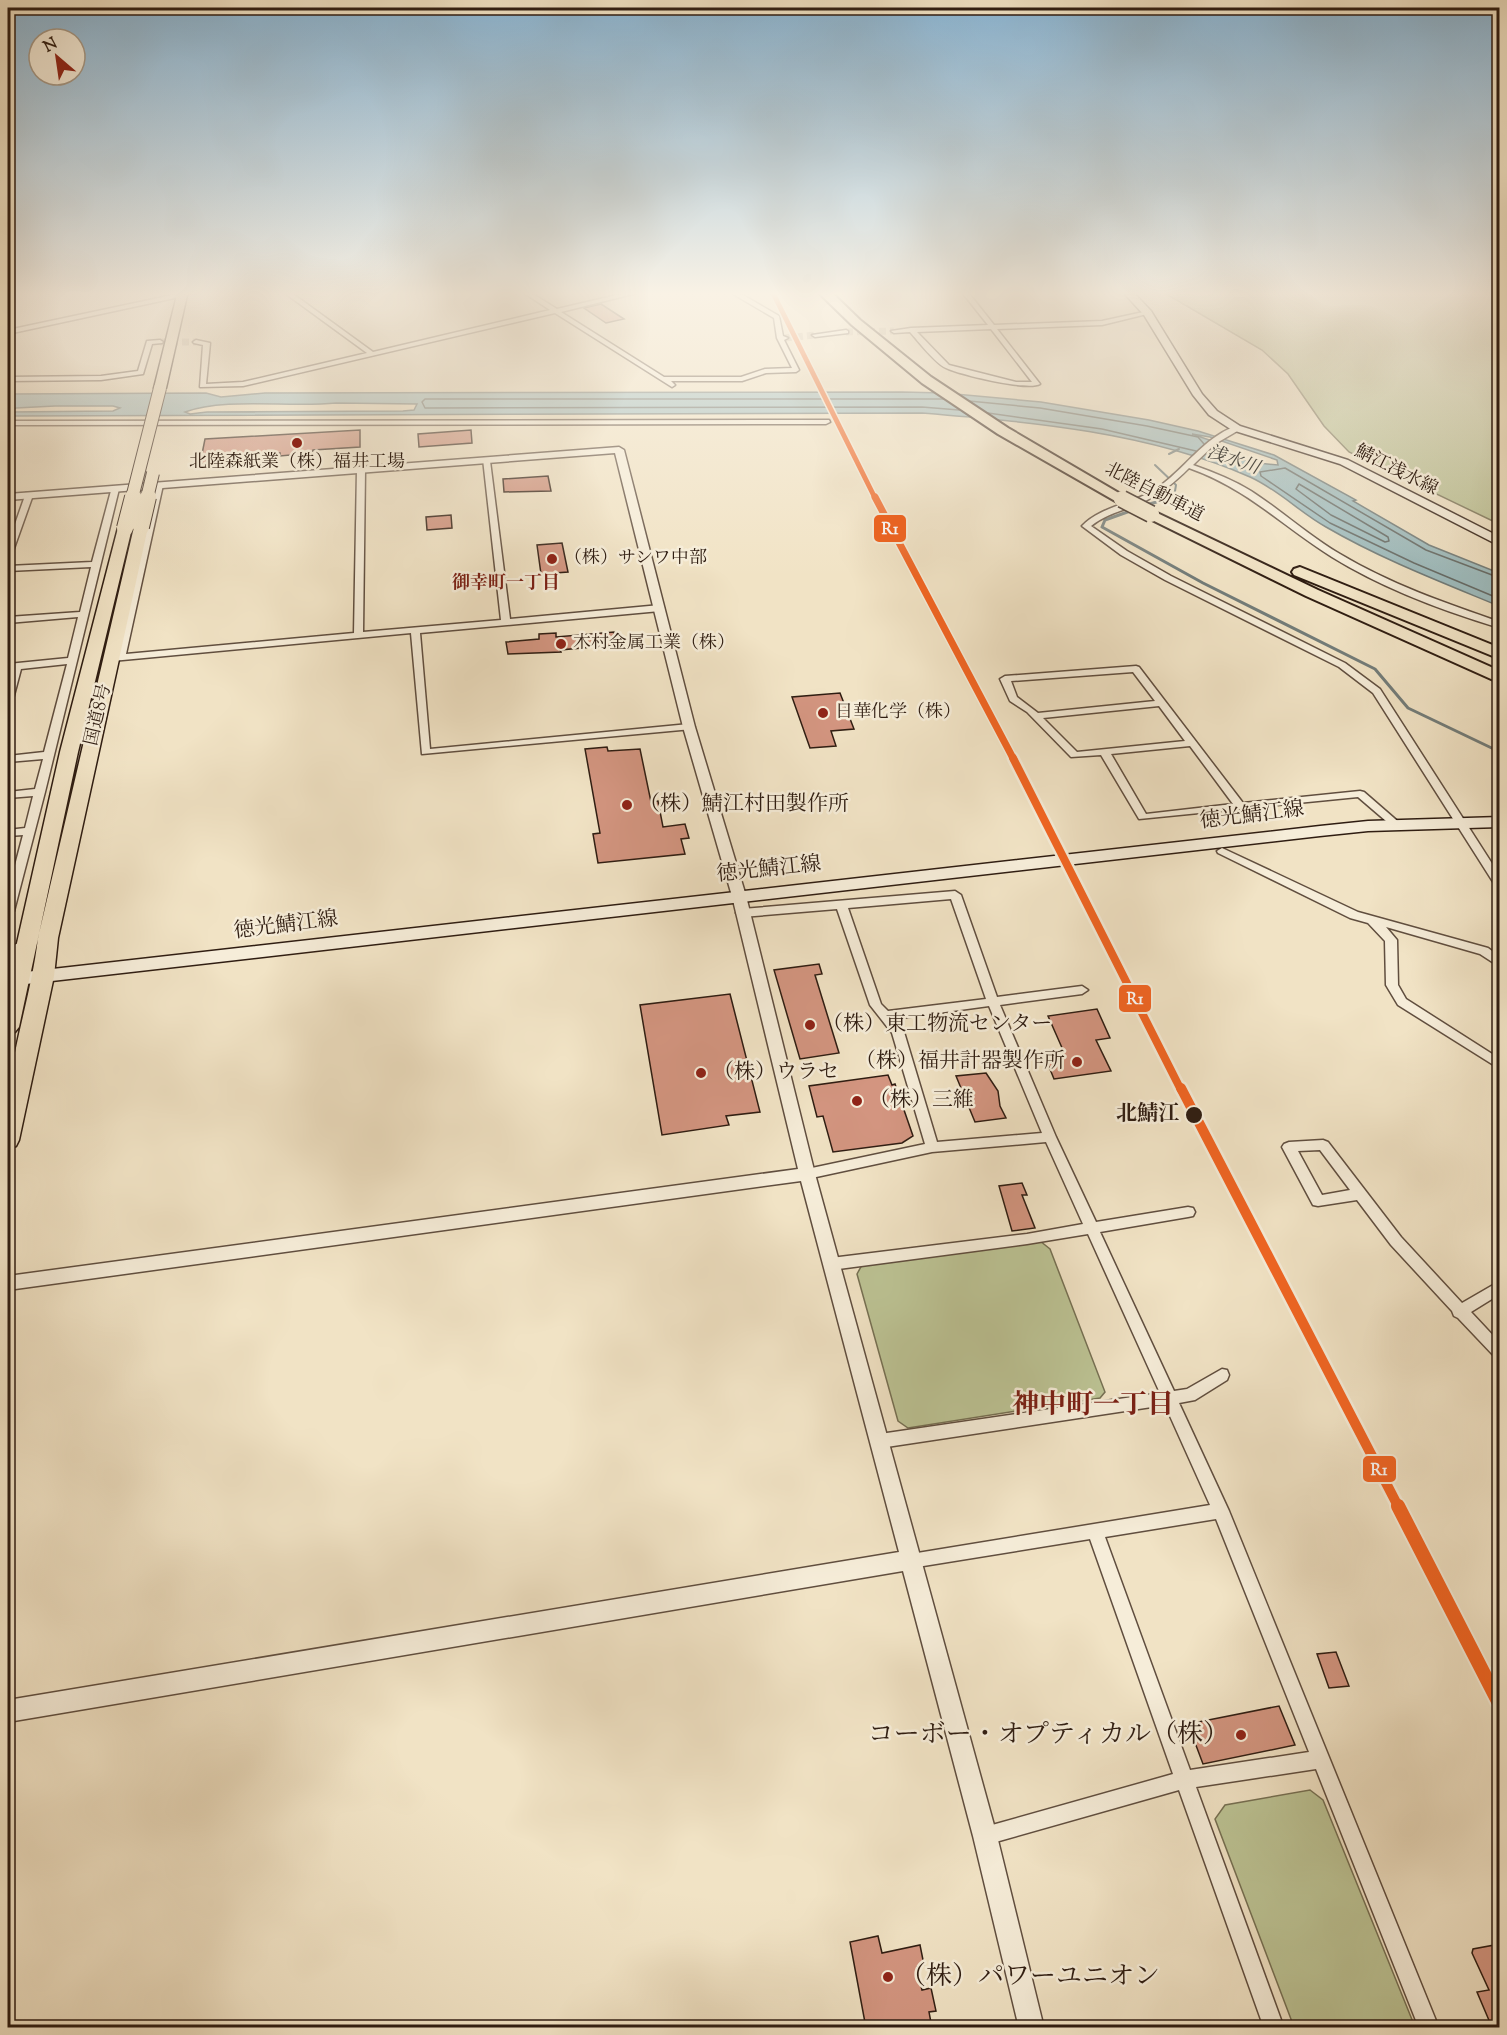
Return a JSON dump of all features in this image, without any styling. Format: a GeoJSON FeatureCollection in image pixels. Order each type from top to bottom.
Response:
{"type":"FeatureCollection","features":[{"type":"Feature","properties":{"kind":"highway","name":"国道8号"},"geometry":{"type":"LineString","coordinates":[[8,1027],[13,980],[27,943],[69,752],[133,527],[166,386]]}},
{"type":"Feature","properties":{"kind":"highway","name":"北陸自動車道"},"geometry":{"type":"LineString","coordinates":[[935,386],[1012,437],[1128,498],[1312,593],[1500,678]]}},
{"type":"Feature","properties":{"kind":"highway","name":"北陸自動車道"},"geometry":{"type":"LineString","coordinates":[[949,386],[1128,498]]}},
{"type":"Feature","properties":{"kind":"highway","name":"国道8号"},"geometry":{"type":"LineString","coordinates":[[8,1140],[44,976],[48,938],[116,658],[133,527]]}},
{"type":"Feature","properties":{"kind":"highway","name":"北陸自動車道"},"geometry":{"type":"LineString","coordinates":[[1199,533],[1500,667]]}},
{"type":"Feature","properties":{"kind":"highway"},"geometry":{"type":"LineString","coordinates":[[1199,533],[1499,654]]}},
{"type":"Feature","properties":{"kind":"highway"},"geometry":{"type":"LineString","coordinates":[[1199,533],[1432,662]]}},
{"type":"Feature","properties":{"kind":"main road","name":"鯖江浅水線"},"geometry":{"type":"LineString","coordinates":[[1192,386],[1213,413],[1232,430],[1315,451],[1344,462],[1500,542]]}},
{"type":"Feature","properties":{"kind":"main road","name":"徳光鯖江線"},"geometry":{"type":"LineString","coordinates":[[13,980],[741,905],[933,876],[1276,836],[1397,825],[1500,822]]}},
{"type":"Feature","properties":{"kind":"street"},"geometry":{"type":"LineString","coordinates":[[8,423],[826,422]]}},
{"type":"Feature","properties":{"kind":"street"},"geometry":{"type":"LineString","coordinates":[[1232,430],[1149,497],[1096,516],[1086,526],[1124,553],[1168,578],[1341,665],[1377,691],[1500,885]]}},
{"type":"Feature","properties":{"kind":"street"},"geometry":{"type":"LineString","coordinates":[[8,497],[619,450],[689,727],[741,905],[807,1174],[985,1836],[1032,2028]]}},
{"type":"Feature","properties":{"kind":"street"},"geometry":{"type":"LineString","coordinates":[[486,461],[506,622]]}},
{"type":"Feature","properties":{"kind":"street"},"geometry":{"type":"LineString","coordinates":[[1188,464],[1245,488],[1323,547],[1352,564],[1407,590],[1500,625]]}},
{"type":"Feature","properties":{"kind":"street"},"geometry":{"type":"LineString","coordinates":[[358,636],[361,470]]}},
{"type":"Feature","properties":{"kind":"street"},"geometry":{"type":"LineString","coordinates":[[159,485],[116,658],[660,608]]}},
{"type":"Feature","properties":{"kind":"street"},"geometry":{"type":"LineString","coordinates":[[8,911],[115,489]]}},
{"type":"Feature","properties":{"kind":"street"},"geometry":{"type":"LineString","coordinates":[[8,554],[29,495]]}},
{"type":"Feature","properties":{"kind":"street"},"geometry":{"type":"LineString","coordinates":[[8,568],[96,564]]}},
{"type":"Feature","properties":{"kind":"street"},"geometry":{"type":"LineString","coordinates":[[8,620],[82,614]]}},
{"type":"Feature","properties":{"kind":"street"},"geometry":{"type":"LineString","coordinates":[[415,631],[425,752],[689,727]]}},
{"type":"Feature","properties":{"kind":"street"},"geometry":{"type":"LineString","coordinates":[[8,698],[12,666],[70,661]]}},
{"type":"Feature","properties":{"kind":"street"},"geometry":{"type":"LineString","coordinates":[[1192,744],[1074,755],[1034,716],[1012,699],[1005,679],[1136,669],[1240,806]]}},
{"type":"Feature","properties":{"kind":"street"},"geometry":{"type":"LineString","coordinates":[[1034,716],[1161,703]]}},
{"type":"Feature","properties":{"kind":"street"},"geometry":{"type":"LineString","coordinates":[[1105,753],[1143,817],[1360,794],[1397,825]]}},
{"type":"Feature","properties":{"kind":"street"},"geometry":{"type":"LineString","coordinates":[[8,759],[49,755]]}},
{"type":"Feature","properties":{"kind":"street"},"geometry":{"type":"LineString","coordinates":[[8,795],[40,792]]}},
{"type":"Feature","properties":{"kind":"street"},"geometry":{"type":"LineString","coordinates":[[8,833],[30,831]]}},
{"type":"Feature","properties":{"kind":"street"},"geometry":{"type":"LineString","coordinates":[[1222,851],[1354,915],[1484,951],[1500,963]]}},
{"type":"Feature","properties":{"kind":"street"},"geometry":{"type":"LineString","coordinates":[[741,905],[842,907],[955,896],[993,1002],[1050,1137],[1221,1511],[1429,2028]]}},
{"type":"Feature","properties":{"kind":"street"},"geometry":{"type":"LineString","coordinates":[[842,907],[876,1005],[898,1032],[932,1148]]}},
{"type":"Feature","properties":{"kind":"street"},"geometry":{"type":"LineString","coordinates":[[1372,921],[1391,940],[1392,985],[1402,1002],[1500,1065]]}},
{"type":"Feature","properties":{"kind":"street"},"geometry":{"type":"LineString","coordinates":[[8,953],[27,943]]}},
{"type":"Feature","properties":{"kind":"street"},"geometry":{"type":"LineString","coordinates":[[884,1016],[1082,990]]}},
{"type":"Feature","properties":{"kind":"street"},"geometry":{"type":"LineString","coordinates":[[8,1283],[807,1174],[932,1148],[1050,1137]]}},
{"type":"Feature","properties":{"kind":"street"},"geometry":{"type":"LineString","coordinates":[[1360,1194],[1318,1201],[1289,1147],[1323,1145],[1360,1194],[1396,1242],[1500,1353]]}},
{"type":"Feature","properties":{"kind":"street"},"geometry":{"type":"LineString","coordinates":[[831,1264],[932,1253],[1188,1212]]}},
{"type":"Feature","properties":{"kind":"street"},"geometry":{"type":"LineString","coordinates":[[1460,1312],[1500,1287]]}},
{"type":"Feature","properties":{"kind":"street"},"geometry":{"type":"LineString","coordinates":[[880,1441],[1190,1395],[1222,1375]]}},
{"type":"Feature","properties":{"kind":"street"},"geometry":{"type":"LineString","coordinates":[[8,1711],[912,1560],[1221,1511]]}},
{"type":"Feature","properties":{"kind":"street"},"geometry":{"type":"LineString","coordinates":[[1095,1531],[1274,2028]]}},
{"type":"Feature","properties":{"kind":"street"},"geometry":{"type":"LineString","coordinates":[[985,1836],[1183,1780],[1322,1759]]}},
{"type":"Feature","properties":{"kind":"green space"},"geometry":{"type":"Polygon","coordinates":[[[1296,386],[1499,386],[1499,524],[1349,452],[1324,426],[1296,386]]]}},
{"type":"Feature","properties":{"kind":"green space"},"geometry":{"type":"Polygon","coordinates":[[[1040,1241],[1050,1249],[1105,1392],[1100,1398],[908,1428],[898,1421],[857,1274],[862,1265],[1040,1241]]]}},
{"type":"Feature","properties":{"kind":"green space"},"geometry":{"type":"Polygon","coordinates":[[[1310,1790],[1323,1800],[1415,2027],[1294,2027],[1215,1819],[1225,1805],[1310,1790]]]}},
{"type":"Feature","properties":{"kind":"water","name":"浅水川"},"geometry":{"type":"Polygon","coordinates":[[[206,393],[221,397],[265,393],[944,393],[1041,402],[1149,420],[1198,431],[1274,455],[1356,500],[1353,501],[1429,545],[1499,573],[1499,606],[1411,570],[1347,539],[1250,477],[1171,449],[1131,439],[1047,425],[922,413],[8,416],[8,394],[206,393]],[[417,404],[219,405],[185,412],[190,414],[403,411],[414,410],[417,404]],[[55,406],[16,408],[10,412],[113,411],[120,408],[55,406]],[[1192,434],[1215,442],[1214,447],[1240,456],[1238,457],[1249,462],[1278,465],[1277,460],[1210,437],[1192,434]]]}},
{"type":"Feature","properties":{"kind":"building","name":"北陸森紙業（株）福井工場"},"geometry":{"type":"Polygon","coordinates":[[[360,430],[360,447],[313,450],[312,453],[280,456],[280,453],[220,457],[219,463],[200,464],[205,439],[360,430]]]}},
{"type":"Feature","properties":{"kind":"building"},"geometry":{"type":"Polygon","coordinates":[[[471,430],[472,443],[419,447],[418,434],[471,430]]]}},
{"type":"Feature","properties":{"kind":"building"},"geometry":{"type":"Polygon","coordinates":[[[548,476],[551,491],[504,492],[503,479],[548,476]]]}},
{"type":"Feature","properties":{"kind":"building"},"geometry":{"type":"Polygon","coordinates":[[[451,515],[452,528],[427,530],[426,517],[451,515]]]}},
{"type":"Feature","properties":{"kind":"building","name":"（株）サンワ中部"},"geometry":{"type":"Polygon","coordinates":[[[562,543],[568,572],[541,574],[537,545],[562,543]]]}},
{"type":"Feature","properties":{"kind":"building","name":"木村金属工業（株）"},"geometry":{"type":"Polygon","coordinates":[[[614,632],[616,645],[560,650],[561,652],[508,654],[506,642],[539,639],[539,634],[556,633],[556,637],[614,632]]]}},
{"type":"Feature","properties":{"kind":"building","name":"日華化学（株）"},"geometry":{"type":"Polygon","coordinates":[[[840,693],[854,729],[831,731],[836,746],[810,748],[792,697],[840,693]]]}},
{"type":"Feature","properties":{"kind":"building","name":"（株）鯖江村田製作所"},"geometry":{"type":"Polygon","coordinates":[[[607,747],[608,751],[640,749],[651,802],[658,801],[663,827],[685,824],[689,838],[681,839],[685,854],[598,863],[593,834],[600,833],[585,749],[607,747]]]}},
{"type":"Feature","properties":{"kind":"building","name":"（株）東工物流センター"},"geometry":{"type":"Polygon","coordinates":[[[819,964],[822,974],[815,975],[839,1053],[800,1059],[774,970],[819,964]]]}},
{"type":"Feature","properties":{"kind":"building","name":"（株）ウラセ"},"geometry":{"type":"Polygon","coordinates":[[[730,994],[760,1112],[726,1116],[729,1125],[662,1135],[640,1005],[730,994]]]}},
{"type":"Feature","properties":{"kind":"building"},"geometry":{"type":"Polygon","coordinates":[[[1097,1009],[1110,1038],[1096,1040],[1111,1071],[1054,1079],[1043,1052],[1063,1050],[1048,1016],[1097,1009]]]}},
{"type":"Feature","properties":{"kind":"building"},"geometry":{"type":"Polygon","coordinates":[[[986,1073],[998,1091],[1000,1106],[1006,1118],[975,1122],[956,1076],[986,1073]]]}},
{"type":"Feature","properties":{"kind":"building","name":"（株）三維"},"geometry":{"type":"Polygon","coordinates":[[[888,1075],[892,1085],[895,1084],[913,1136],[902,1143],[833,1152],[823,1116],[817,1117],[809,1086],[888,1075]]]}},
{"type":"Feature","properties":{"kind":"building"},"geometry":{"type":"Polygon","coordinates":[[[1022,1183],[1027,1195],[1022,1195],[1035,1228],[1012,1231],[999,1186],[1022,1183]]]}},
{"type":"Feature","properties":{"kind":"building"},"geometry":{"type":"Polygon","coordinates":[[[1336,1652],[1349,1686],[1329,1688],[1317,1654],[1336,1652]]]}},
{"type":"Feature","properties":{"kind":"building","name":"コーボー・オプティカル（株）"},"geometry":{"type":"Polygon","coordinates":[[[1279,1706],[1295,1745],[1203,1764],[1188,1724],[1279,1706]]]}},
{"type":"Feature","properties":{"kind":"building","name":"（株）パワーユニオン"},"geometry":{"type":"Polygon","coordinates":[[[878,1936],[882,1953],[920,1945],[924,1965],[917,1967],[922,1990],[931,1988],[936,2011],[929,2012],[932,2028],[866,2028],[850,1942],[878,1936]]]}},
{"type":"Feature","properties":{"kind":"building"},"geometry":{"type":"Polygon","coordinates":[[[1500,1944],[1500,2024],[1491,2025],[1477,1992],[1489,1990],[1472,1953],[1473,1949],[1500,1944]]]}},
{"type":"Feature","properties":{"kind":"waterway"},"geometry":{"type":"LineString","coordinates":[[1169,454],[1179,449]]}},
{"type":"Feature","properties":{"kind":"waterway"},"geometry":{"type":"LineString","coordinates":[[1155,465],[1176,485],[1174,497]]}},
{"type":"Feature","properties":{"kind":"waterway"},"geometry":{"type":"LineString","coordinates":[[1146,505],[1174,497]]}},
{"type":"Feature","properties":{"kind":"waterway"},"geometry":{"type":"LineString","coordinates":[[1169,498],[1174,497]]}},
{"type":"Feature","properties":{"kind":"waterway"},"geometry":{"type":"LineString","coordinates":[[1133,510],[1105,520],[1102,527],[1203,583],[1375,669],[1408,708],[1500,752]]}},
{"type":"Feature","properties":{"kind":"transit line","name":"R1"},"geometry":{"type":"LineString","coordinates":[[819,386],[901,550],[960,654],[1194,1115],[1310,1333],[1500,1705]]}},
{"type":"Feature","properties":{"kind":"place","name":"北陸森紙業（株）福井工場"},"geometry":{"type":"Point","coordinates":[297,443]}},
{"type":"Feature","properties":{"kind":"place","name":"（株）サンワ中部"},"geometry":{"type":"Point","coordinates":[552,559]}},
{"type":"Feature","properties":{"kind":"place","name":"木村金属工業（株）"},"geometry":{"type":"Point","coordinates":[561,644]}},
{"type":"Feature","properties":{"kind":"place","name":"日華化学（株）"},"geometry":{"type":"Point","coordinates":[823,713]}},
{"type":"Feature","properties":{"kind":"place","name":"（株）鯖江村田製作所"},"geometry":{"type":"Point","coordinates":[627,805]}},
{"type":"Feature","properties":{"kind":"place","name":"（株）東工物流センター"},"geometry":{"type":"Point","coordinates":[810,1025]}},
{"type":"Feature","properties":{"kind":"place","name":"（株）福井計器製作所"},"geometry":{"type":"Point","coordinates":[1077,1062]}},
{"type":"Feature","properties":{"kind":"place","name":"（株）ウラセ"},"geometry":{"type":"Point","coordinates":[701,1073]}},
{"type":"Feature","properties":{"kind":"place","name":"（株）三維"},"geometry":{"type":"Point","coordinates":[857,1101]}},
{"type":"Feature","properties":{"kind":"place","name":"北鯖江"},"geometry":{"type":"Point","coordinates":[1194,1115]}},
{"type":"Feature","properties":{"kind":"place","name":"コーボー・オプティカル（株）"},"geometry":{"type":"Point","coordinates":[1241,1735]}},
{"type":"Feature","properties":{"kind":"place","name":"（株）パワーユニオン"},"geometry":{"type":"Point","coordinates":[888,1977]}},
{"type":"Feature","properties":{"kind":"district","name":"御幸町一丁目"},"geometry":{"type":"Point","coordinates":[506,584]}},
{"type":"Feature","properties":{"kind":"district","name":"神中町一丁目"},"geometry":{"type":"Point","coordinates":[1093,1406]}}]}
